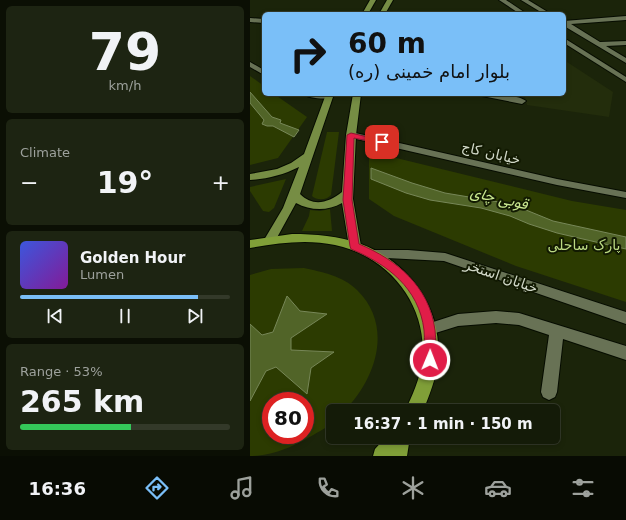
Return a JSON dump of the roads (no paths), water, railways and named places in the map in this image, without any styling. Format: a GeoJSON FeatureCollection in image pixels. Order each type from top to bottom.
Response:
{"type":"FeatureCollection","features":[{"type":"Feature","properties":{"kind":"highway"},"geometry":{"type":"LineString","coordinates":[[250,244],[292,238],[314,238],[335,241],[355,246],[373,254],[388,263],[402,275],[414,289],[423,306],[429,329],[430,360],[427,378],[417,404]]}},
{"type":"Feature","properties":{"kind":"highway"},"geometry":{"type":"LineString","coordinates":[[382,456],[392,444]]}},
{"type":"Feature","properties":{"kind":"highway"},"geometry":{"type":"LineString","coordinates":[[398,456],[400,444]]}},
{"type":"Feature","properties":{"kind":"main road"},"geometry":{"type":"LineString","coordinates":[[366,12],[373,0]]}},
{"type":"Feature","properties":{"kind":"main road"},"geometry":{"type":"LineString","coordinates":[[383,12],[390,0]]}},
{"type":"Feature","properties":{"kind":"main road"},"geometry":{"type":"LineString","coordinates":[[270,240],[283,218],[294,194],[330,96]]}},
{"type":"Feature","properties":{"kind":"main road"},"geometry":{"type":"LineString","coordinates":[[355,246],[350,223],[348,192],[351,135],[357,96]]}},
{"type":"Feature","properties":{"kind":"main road"},"geometry":{"type":"LineString","coordinates":[[250,177],[289,169],[308,155]]}},
{"type":"Feature","properties":{"kind":"main road"},"geometry":{"type":"LineString","coordinates":[[294,194],[300,202],[315,206],[334,203],[348,192]]}},
{"type":"Feature","properties":{"kind":"street"},"geometry":{"type":"LineString","coordinates":[[502,0],[521,12]]}},
{"type":"Feature","properties":{"kind":"street"},"geometry":{"type":"LineString","coordinates":[[524,0],[545,12]]}},
{"type":"Feature","properties":{"kind":"street"},"geometry":{"type":"LineString","coordinates":[[566,23],[626,18]]}},
{"type":"Feature","properties":{"kind":"street"},"geometry":{"type":"LineString","coordinates":[[250,20],[262,21]]}},
{"type":"Feature","properties":{"kind":"street"},"geometry":{"type":"LineString","coordinates":[[566,24],[626,61]]}},
{"type":"Feature","properties":{"kind":"street"},"geometry":{"type":"LineString","coordinates":[[566,41],[626,80]]}},
{"type":"Feature","properties":{"kind":"street"},"geometry":{"type":"LineString","coordinates":[[598,44],[626,43]]}},
{"type":"Feature","properties":{"kind":"street"},"geometry":{"type":"LineString","coordinates":[[250,64],[262,72]]}},
{"type":"Feature","properties":{"kind":"street"},"geometry":{"type":"LineString","coordinates":[[493,96],[522,101]]}},
{"type":"Feature","properties":{"kind":"street","name":"خیابان کاج"},"geometry":{"type":"LineString","coordinates":[[351,135],[557,182],[626,195]]}},
{"type":"Feature","properties":{"kind":"street","name":"خیابان استخر"},"geometry":{"type":"LineString","coordinates":[[373,254],[408,254],[445,257],[626,318]]}},
{"type":"Feature","properties":{"kind":"street"},"geometry":{"type":"LineString","coordinates":[[429,329],[458,320],[496,317],[519,318],[626,353]]}},
{"type":"Feature","properties":{"kind":"street"},"geometry":{"type":"LineString","coordinates":[[549,392],[557,330]]}},
{"type":"Feature","properties":{"kind":"water label","name":"قوبی چای"},"geometry":{"type":"Point","coordinates":[499,198]}},
{"type":"Feature","properties":{"kind":"park label","name":"پارک ساحلی"},"geometry":{"type":"Point","coordinates":[584,245]}}]}
